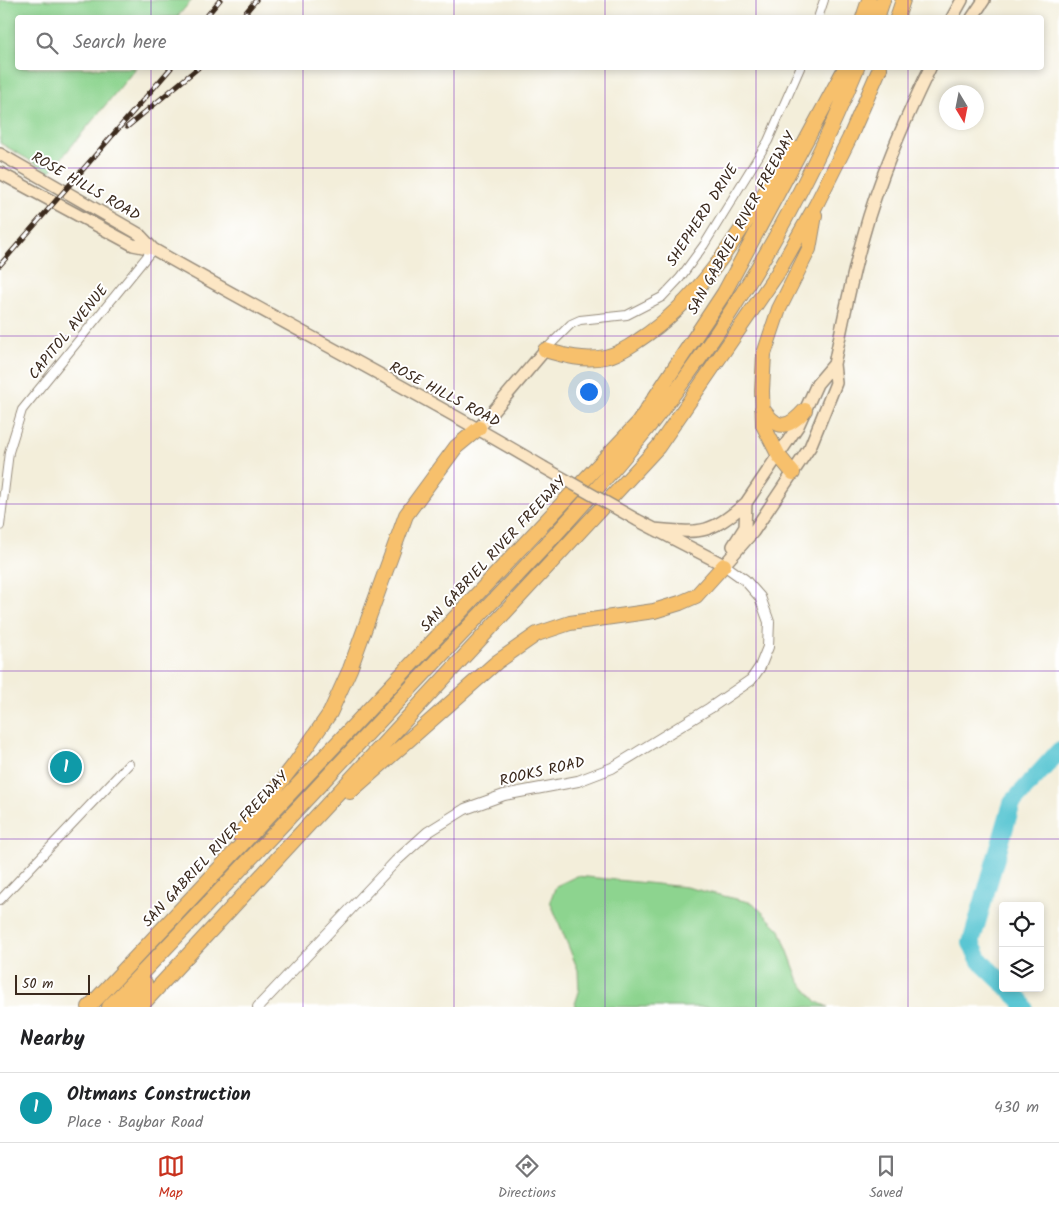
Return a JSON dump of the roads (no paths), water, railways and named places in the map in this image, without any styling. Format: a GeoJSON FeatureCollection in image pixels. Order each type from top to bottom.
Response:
{"type":"FeatureCollection","features":[{"type":"Feature","properties":{"kind":"highway"},"geometry":{"type":"LineString","coordinates":[[864,15],[869,0]]}},
{"type":"Feature","properties":{"kind":"highway"},"geometry":{"type":"LineString","coordinates":[[878,15],[883,0]]}},
{"type":"Feature","properties":{"kind":"highway"},"geometry":{"type":"LineString","coordinates":[[884,15],[890,0]]}},
{"type":"Feature","properties":{"kind":"highway"},"geometry":{"type":"LineString","coordinates":[[898,15],[903,0]]}},
{"type":"Feature","properties":{"kind":"highway"},"geometry":{"type":"LineString","coordinates":[[545,350],[588,359],[607,357],[630,346],[660,327],[695,293],[749,216],[844,70]]}},
{"type":"Feature","properties":{"kind":"highway","name":"SAN GABRIEL RIVER FREEWAY"},"geometry":{"type":"LineString","coordinates":[[89,1007],[638,423],[724,293],[844,70]]}},
{"type":"Feature","properties":{"kind":"highway"},"geometry":{"type":"LineString","coordinates":[[108,1007],[532,560],[629,451],[734,309],[805,183],[856,70]]}},
{"type":"Feature","properties":{"kind":"highway"},"geometry":{"type":"LineString","coordinates":[[763,295],[764,272],[785,236],[840,126],[863,70]]}},
{"type":"Feature","properties":{"kind":"highway"},"geometry":{"type":"LineString","coordinates":[[140,1007],[658,447],[763,295],[816,205],[849,139],[879,70]]}},
{"type":"Feature","properties":{"kind":"highway"},"geometry":{"type":"LineString","coordinates":[[793,473],[778,456],[763,425],[764,354],[779,310],[809,249],[816,205]]}},
{"type":"Feature","properties":{"kind":"highway"},"geometry":{"type":"LineString","coordinates":[[762,408],[771,421],[779,425],[788,425],[805,410]]}},
{"type":"Feature","properties":{"kind":"highway"},"geometry":{"type":"LineString","coordinates":[[180,910],[294,765],[330,713],[350,670],[406,515],[456,446],[478,428]]}},
{"type":"Feature","properties":{"kind":"highway"},"geometry":{"type":"LineString","coordinates":[[286,849],[497,662],[537,634],[570,623],[654,611],[680,603],[696,596],[724,565]]}},
{"type":"Feature","properties":{"kind":"highway"},"geometry":{"type":"LineString","coordinates":[[123,1007],[380,731],[407,720]]}},
{"type":"Feature","properties":{"kind":"main road"},"geometry":{"type":"LineString","coordinates":[[954,15],[962,0]]}},
{"type":"Feature","properties":{"kind":"main road"},"geometry":{"type":"LineString","coordinates":[[974,15],[984,0]]}},
{"type":"Feature","properties":{"kind":"main road"},"geometry":{"type":"LineString","coordinates":[[724,565],[753,532],[793,473],[810,447],[824,417],[836,383],[834,364],[862,238],[882,177],[906,117],[929,70]]}},
{"type":"Feature","properties":{"kind":"main road","name":"ROSE HILLS ROAD"},"geometry":{"type":"LineString","coordinates":[[0,154],[140,234],[153,249]]}},
{"type":"Feature","properties":{"kind":"main road","name":"ROSE HILLS ROAD"},"geometry":{"type":"LineString","coordinates":[[0,173],[133,245],[153,249],[339,354],[478,428],[636,520],[724,565]]}},
{"type":"Feature","properties":{"kind":"main road","name":"SHEPHERD DRIVE"},"geometry":{"type":"LineString","coordinates":[[478,428],[545,350]]}},
{"type":"Feature","properties":{"kind":"main road"},"geometry":{"type":"LineString","coordinates":[[654,529],[702,531],[722,523],[746,503],[798,426],[817,384],[834,364]]}},
{"type":"Feature","properties":{"kind":"main road"},"geometry":{"type":"LineString","coordinates":[[724,565],[727,554],[745,527],[746,503]]}},
{"type":"Feature","properties":{"kind":"street"},"geometry":{"type":"LineString","coordinates":[[819,15],[824,0]]}},
{"type":"Feature","properties":{"kind":"street","name":"SHEPHERD DRIVE"},"geometry":{"type":"LineString","coordinates":[[545,350],[570,324],[580,320],[627,315],[662,297],[680,278],[704,245],[768,141],[799,70]]}},
{"type":"Feature","properties":{"kind":"street","name":"CAPITOL AVENUE"},"geometry":{"type":"LineString","coordinates":[[0,526],[9,452],[22,410],[153,249]]}},
{"type":"Feature","properties":{"kind":"street","name":"ROOKS ROAD"},"geometry":{"type":"LineString","coordinates":[[258,1007],[396,860],[428,832],[465,809],[504,795],[578,781],[612,768],[694,718],[751,680],[760,667],[768,647],[769,622],[760,596],[745,580],[724,565]]}},
{"type":"Feature","properties":{"kind":"street"},"geometry":{"type":"LineString","coordinates":[[0,900],[129,764]]}},
{"type":"Feature","properties":{"kind":"waterway"},"geometry":{"type":"LineString","coordinates":[[999,979],[980,961],[971,943],[1012,803],[1059,751]]}},
{"type":"Feature","properties":{"kind":"waterway"},"geometry":{"type":"LineString","coordinates":[[1012,992],[1021,1000],[1024,1007]]}},
{"type":"Feature","properties":{"kind":"railway"},"geometry":{"type":"LineString","coordinates":[[208,15],[220,0]]}},
{"type":"Feature","properties":{"kind":"railway"},"geometry":{"type":"LineString","coordinates":[[244,15],[256,0]]}},
{"type":"Feature","properties":{"kind":"railway"},"geometry":{"type":"LineString","coordinates":[[0,265],[169,70]]}},
{"type":"Feature","properties":{"kind":"railway"},"geometry":{"type":"LineString","coordinates":[[127,127],[196,70]]}},
{"type":"Feature","properties":{"kind":"place","name":"Oltmans Construction"},"geometry":{"type":"Point","coordinates":[66,767]}}]}
